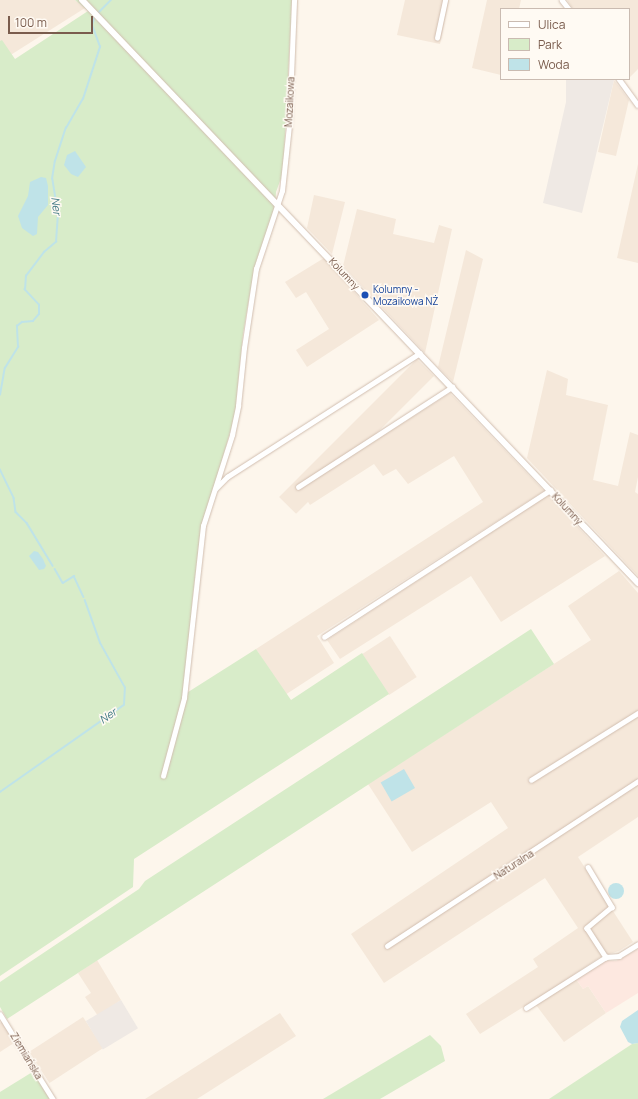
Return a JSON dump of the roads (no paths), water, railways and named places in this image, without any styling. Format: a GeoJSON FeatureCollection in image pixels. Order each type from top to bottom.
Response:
{"type":"FeatureCollection","features":[{"type":"Feature","properties":{"kind":"street","name":"Kolumny"},"geometry":{"type":"LineString","coordinates":[[82,0],[101,17],[638,583]]}},
{"type":"Feature","properties":{"kind":"street","name":"Mozaikowa"},"geometry":{"type":"LineString","coordinates":[[163,776],[184,698],[202,532],[238,406],[244,348],[256,269],[283,184],[290,126],[294,0]]}},
{"type":"Feature","properties":{"kind":"street"},"geometry":{"type":"LineString","coordinates":[[437,38],[445,0]]}},
{"type":"Feature","properties":{"kind":"street"},"geometry":{"type":"LineString","coordinates":[[562,0],[568,8]]}},
{"type":"Feature","properties":{"kind":"street"},"geometry":{"type":"LineString","coordinates":[[620,80],[638,105]]}},
{"type":"Feature","properties":{"kind":"street"},"geometry":{"type":"LineString","coordinates":[[214,489],[227,478],[420,354]]}},
{"type":"Feature","properties":{"kind":"street"},"geometry":{"type":"LineString","coordinates":[[298,487],[452,387]]}},
{"type":"Feature","properties":{"kind":"street"},"geometry":{"type":"LineString","coordinates":[[324,637],[550,490]]}},
{"type":"Feature","properties":{"kind":"street"},"geometry":{"type":"LineString","coordinates":[[531,780],[638,713]]}},
{"type":"Feature","properties":{"kind":"street","name":"Naturalna"},"geometry":{"type":"LineString","coordinates":[[387,946],[638,781]]}},
{"type":"Feature","properties":{"kind":"street"},"geometry":{"type":"LineString","coordinates":[[588,867],[612,907],[587,928],[606,958]]}},
{"type":"Feature","properties":{"kind":"street"},"geometry":{"type":"LineString","coordinates":[[526,1008],[606,958],[619,956],[638,944]]}},
{"type":"Feature","properties":{"kind":"street","name":"Ziemiańska"},"geometry":{"type":"LineString","coordinates":[[1,1017],[52,1099]]}},
{"type":"Feature","properties":{"kind":"water"},"geometry":{"type":"Polygon","coordinates":[[[75,151],[86,167],[78,177],[71,174],[64,165],[67,155],[75,151]]]}},
{"type":"Feature","properties":{"kind":"water"},"geometry":{"type":"Polygon","coordinates":[[[41,177],[46,178],[48,186],[48,205],[38,217],[37,234],[33,236],[22,228],[18,216],[28,196],[30,182],[41,177]]]}},
{"type":"Feature","properties":{"kind":"water"},"geometry":{"type":"Polygon","coordinates":[[[34,551],[38,552],[43,559],[46,566],[44,569],[39,570],[29,556],[34,551]]]}},
{"type":"Feature","properties":{"kind":"water"},"geometry":{"type":"Polygon","coordinates":[[[404,769],[415,788],[392,802],[381,782],[404,769]]]}},
{"type":"Feature","properties":{"kind":"water"},"geometry":{"type":"Polygon","coordinates":[[[613,883],[619,883],[624,888],[622,897],[619,899],[613,899],[608,894],[608,888],[613,883]]]}},
{"type":"Feature","properties":{"kind":"water"},"geometry":{"type":"Polygon","coordinates":[[[638,1010],[638,1043],[632,1044],[628,1042],[620,1027],[622,1021],[638,1010]]]}},
{"type":"Feature","properties":{"kind":"waterway","name":"Ner"},"geometry":{"type":"LineString","coordinates":[[98,13],[111,0]]}},
{"type":"Feature","properties":{"kind":"waterway","name":"Ner"},"geometry":{"type":"LineString","coordinates":[[0,395],[5,368],[18,347],[17,326],[22,322],[33,321],[39,314],[39,305],[25,290],[26,276],[44,252],[56,242],[58,215],[52,179],[55,161],[66,128],[83,99],[100,47],[92,25],[95,16]]}},
{"type":"Feature","properties":{"kind":"waterway","name":"Ner"},"geometry":{"type":"LineString","coordinates":[[0,469],[14,498],[16,512],[27,523],[53,566]]}},
{"type":"Feature","properties":{"kind":"waterway","name":"Ner"},"geometry":{"type":"LineString","coordinates":[[55,569],[63,583],[74,576],[84,597]]}},
{"type":"Feature","properties":{"kind":"waterway","name":"Ner"},"geometry":{"type":"LineString","coordinates":[[0,792],[124,705],[125,688],[100,643],[85,601]]}},
{"type":"Feature","properties":{"kind":"place","name":"Kolumny - Mozaikowa NŻ"},"geometry":{"type":"Point","coordinates":[365,295]}}]}
